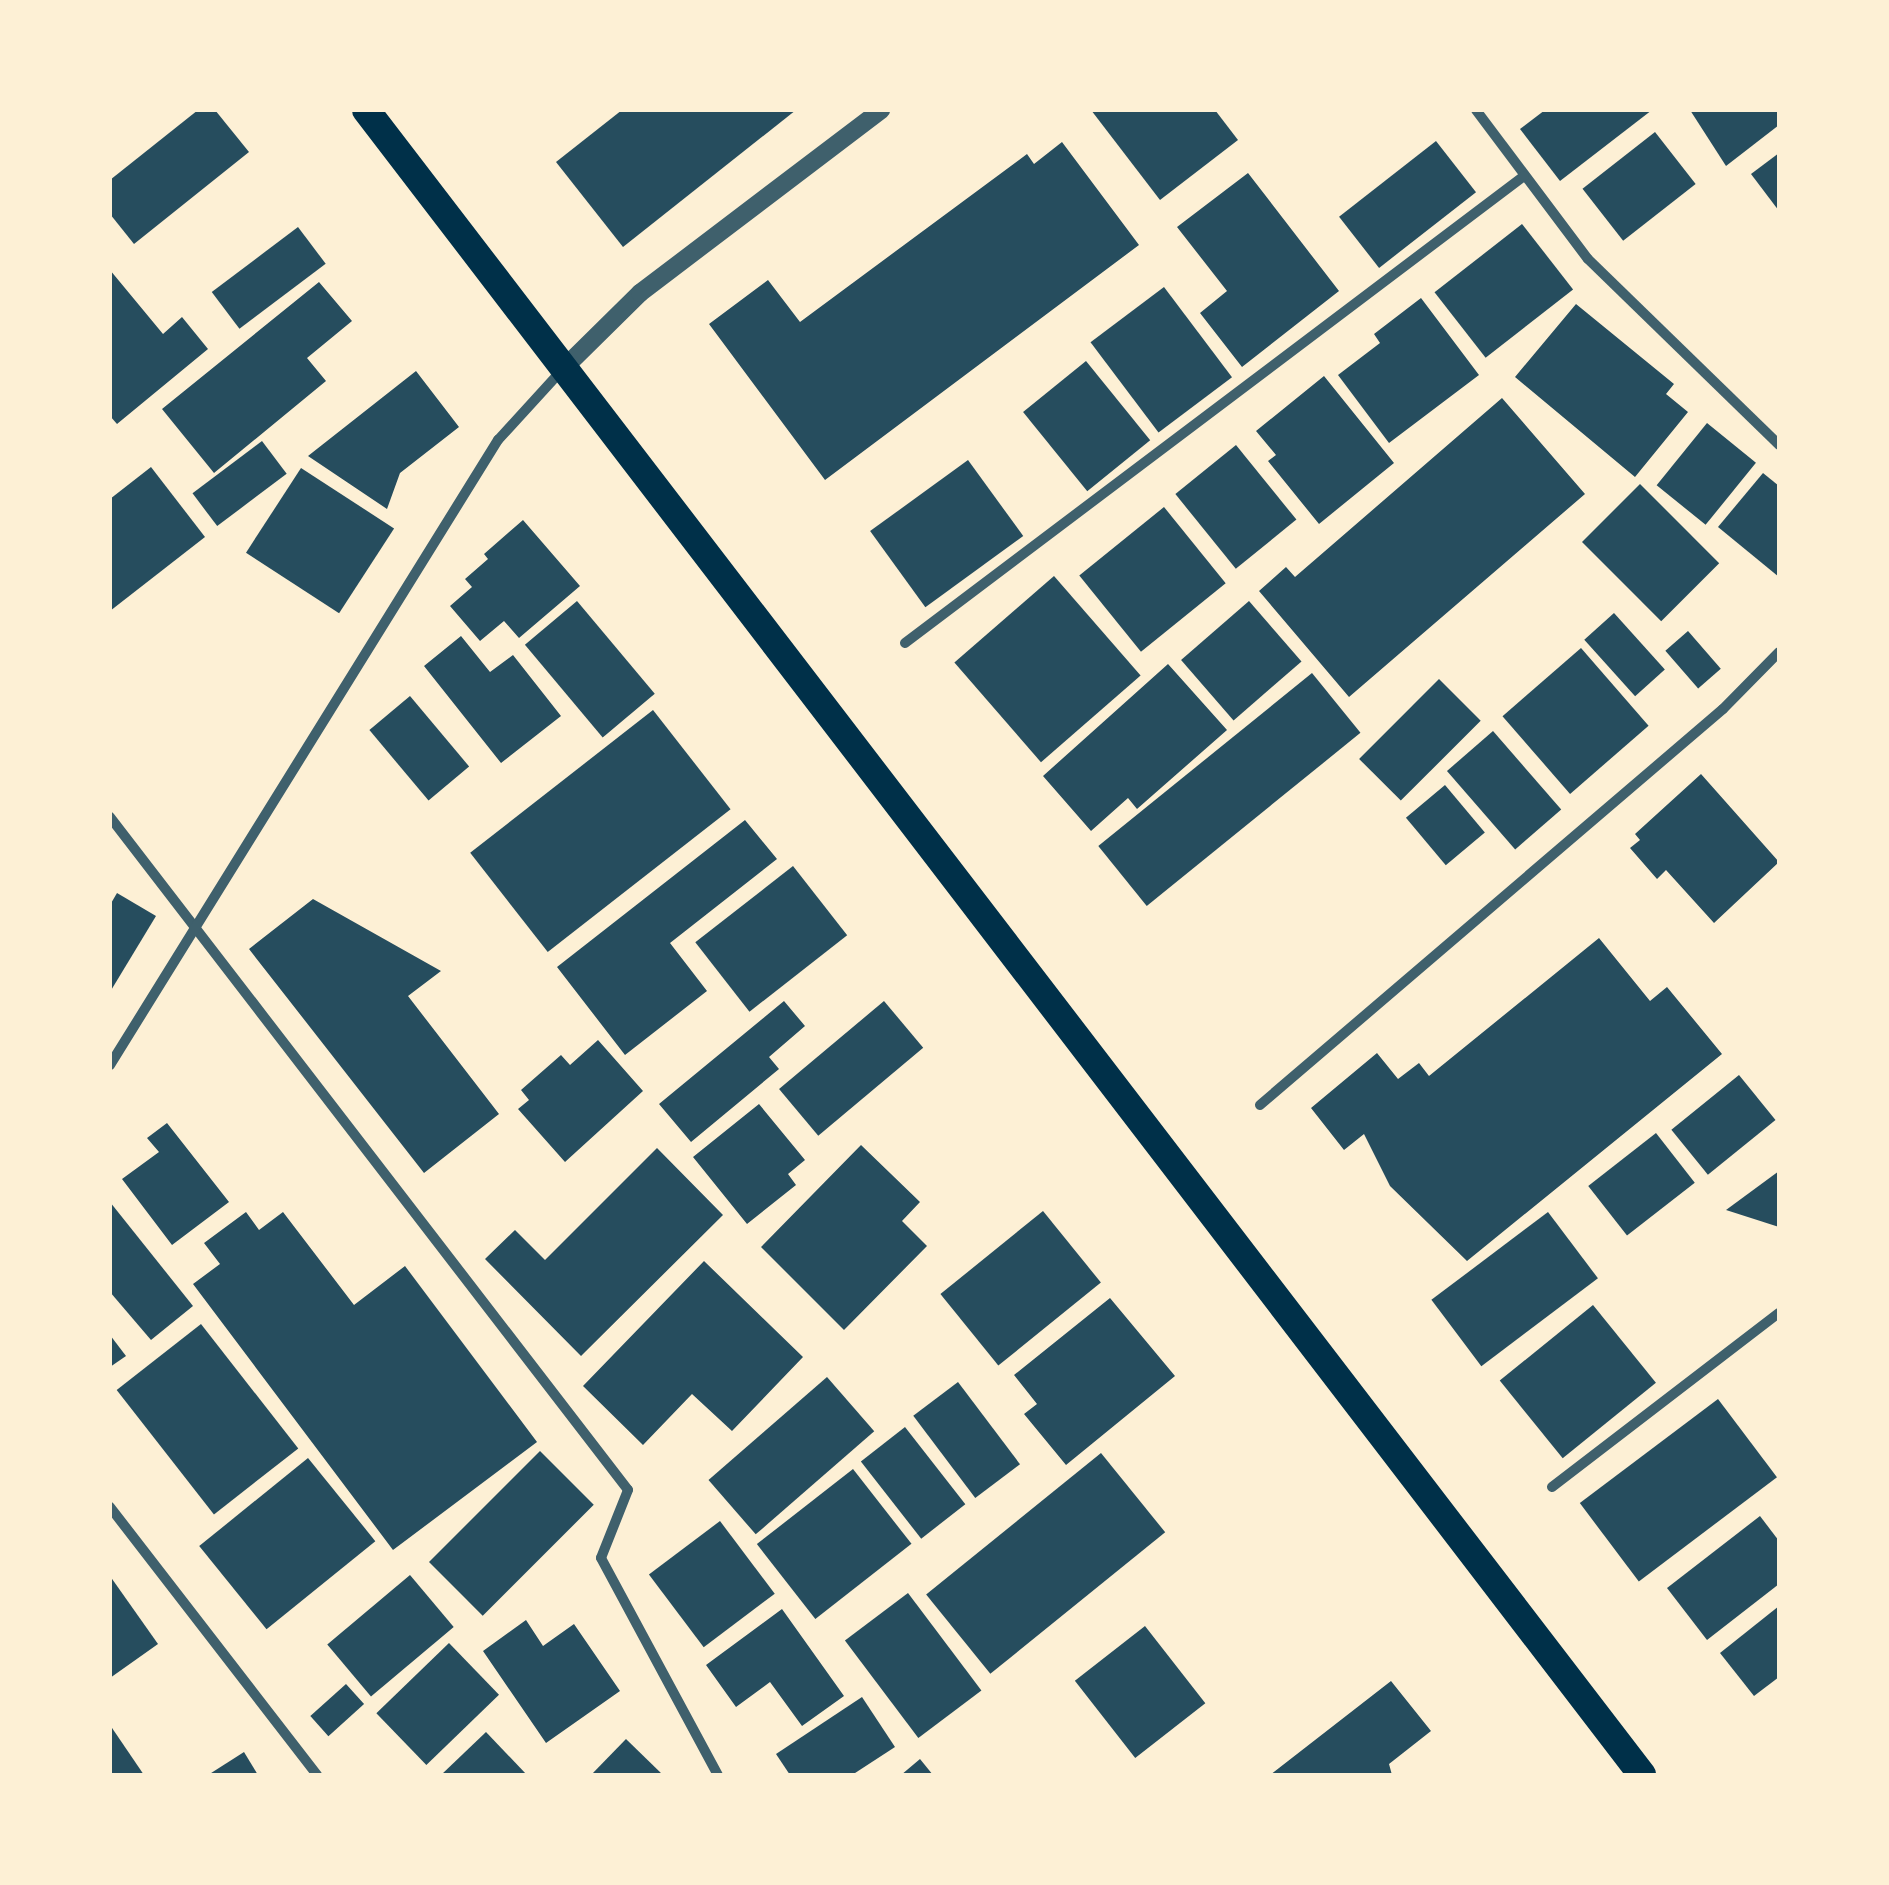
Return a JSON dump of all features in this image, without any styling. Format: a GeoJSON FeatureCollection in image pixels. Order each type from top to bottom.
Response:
{"type":"FeatureCollection","features":[{"type":"Feature","properties":{"kind":"highway"},"geometry":{"type":"LineString","coordinates":[[366,110],[1642,1775]]}},
{"type":"Feature","properties":{"kind":"street"},"geometry":{"type":"LineString","coordinates":[[110,1065],[498,440],[640,294],[881,110]]}},
{"type":"Feature","properties":{"kind":"street"},"geometry":{"type":"LineString","coordinates":[[1476,110],[1588,259],[1779,444]]}},
{"type":"Feature","properties":{"kind":"street"},"geometry":{"type":"LineString","coordinates":[[905,643],[1524,176]]}},
{"type":"Feature","properties":{"kind":"street"},"geometry":{"type":"LineString","coordinates":[[1260,1106],[1708,722],[1779,652]]}},
{"type":"Feature","properties":{"kind":"street"},"geometry":{"type":"LineString","coordinates":[[110,817],[628,1490],[601,1558],[718,1775]]}},
{"type":"Feature","properties":{"kind":"street"},"geometry":{"type":"LineString","coordinates":[[1552,1487],[1779,1313]]}},
{"type":"Feature","properties":{"kind":"street"},"geometry":{"type":"LineString","coordinates":[[110,1506],[317,1775]]}},
{"type":"Feature","properties":{"kind":"building"},"geometry":{"type":"Polygon","coordinates":[[[198,110],[215,110],[249,152],[134,244],[110,214],[110,180],[198,110]]]}},
{"type":"Feature","properties":{"kind":"building"},"geometry":{"type":"Polygon","coordinates":[[[622,110],[796,110],[623,247],[556,162],[622,110]]]}},
{"type":"Feature","properties":{"kind":"building"},"geometry":{"type":"Polygon","coordinates":[[[1091,110],[1215,110],[1238,140],[1160,200],[1091,110]]]}},
{"type":"Feature","properties":{"kind":"building"},"geometry":{"type":"Polygon","coordinates":[[[1545,110],[1652,110],[1560,181],[1520,129],[1545,110]]]}},
{"type":"Feature","properties":{"kind":"building"},"geometry":{"type":"Polygon","coordinates":[[[1690,110],[1779,110],[1779,125],[1726,166],[1690,110]]]}},
{"type":"Feature","properties":{"kind":"building"},"geometry":{"type":"Polygon","coordinates":[[[1655,132],[1696,184],[1623,241],[1583,189],[1655,132]]]}},
{"type":"Feature","properties":{"kind":"building"},"geometry":{"type":"Polygon","coordinates":[[[1436,141],[1476,192],[1379,268],[1339,217],[1436,141]]]}},
{"type":"Feature","properties":{"kind":"building"},"geometry":{"type":"Polygon","coordinates":[[[1062,142],[1139,245],[825,480],[709,324],[768,280],[800,322],[1027,154],[1034,164],[1062,142]]]}},
{"type":"Feature","properties":{"kind":"building"},"geometry":{"type":"Polygon","coordinates":[[[1779,153],[1779,211],[1751,174],[1779,153]]]}},
{"type":"Feature","properties":{"kind":"building"},"geometry":{"type":"Polygon","coordinates":[[[1248,173],[1339,291],[1242,367],[1200,313],[1227,291],[1177,227],[1248,173]]]}},
{"type":"Feature","properties":{"kind":"building"},"geometry":{"type":"Polygon","coordinates":[[[1522,224],[1573,289],[1486,358],[1435,292],[1522,224]]]}},
{"type":"Feature","properties":{"kind":"building"},"geometry":{"type":"Polygon","coordinates":[[[298,227],[326,264],[239,329],[212,292],[298,227]]]}},
{"type":"Feature","properties":{"kind":"building"},"geometry":{"type":"Polygon","coordinates":[[[110,270],[163,334],[182,317],[208,349],[117,424],[110,416],[110,270]]]}},
{"type":"Feature","properties":{"kind":"building"},"geometry":{"type":"Polygon","coordinates":[[[319,282],[352,321],[307,358],[326,381],[214,473],[162,409],[319,282]]]}},
{"type":"Feature","properties":{"kind":"building"},"geometry":{"type":"Polygon","coordinates":[[[1164,287],[1232,377],[1159,433],[1091,342],[1164,287]]]}},
{"type":"Feature","properties":{"kind":"building"},"geometry":{"type":"Polygon","coordinates":[[[1421,298],[1479,375],[1389,443],[1338,375],[1380,343],[1374,334],[1421,298]]]}},
{"type":"Feature","properties":{"kind":"building"},"geometry":{"type":"Polygon","coordinates":[[[1576,304],[1674,384],[1666,394],[1688,412],[1635,477],[1515,377],[1576,304]]]}},
{"type":"Feature","properties":{"kind":"building"},"geometry":{"type":"Polygon","coordinates":[[[1086,361],[1150,440],[1087,491],[1023,412],[1086,361]]]}},
{"type":"Feature","properties":{"kind":"building"},"geometry":{"type":"Polygon","coordinates":[[[416,371],[459,427],[400,473],[387,509],[308,456],[416,371]]]}},
{"type":"Feature","properties":{"kind":"building"},"geometry":{"type":"Polygon","coordinates":[[[1324,376],[1394,463],[1319,524],[1268,461],[1276,455],[1256,431],[1324,376]]]}},
{"type":"Feature","properties":{"kind":"building"},"geometry":{"type":"Polygon","coordinates":[[[1502,398],[1585,494],[1349,697],[1259,591],[1286,567],[1295,577],[1502,398]]]}},
{"type":"Feature","properties":{"kind":"building"},"geometry":{"type":"Polygon","coordinates":[[[1707,423],[1756,463],[1706,525],[1657,485],[1707,423]]]}},
{"type":"Feature","properties":{"kind":"building"},"geometry":{"type":"Polygon","coordinates":[[[262,441],[287,474],[217,526],[193,493],[262,441]]]}},
{"type":"Feature","properties":{"kind":"building"},"geometry":{"type":"Polygon","coordinates":[[[1236,445],[1296,520],[1236,569],[1175,494],[1236,445]]]}},
{"type":"Feature","properties":{"kind":"building"},"geometry":{"type":"Polygon","coordinates":[[[968,460],[1023,536],[925,607],[870,531],[968,460]]]}},
{"type":"Feature","properties":{"kind":"building"},"geometry":{"type":"Polygon","coordinates":[[[151,467],[205,537],[110,611],[110,499],[151,467]]]}},
{"type":"Feature","properties":{"kind":"building"},"geometry":{"type":"Polygon","coordinates":[[[301,468],[394,528],[339,613],[246,553],[301,468]]]}},
{"type":"Feature","properties":{"kind":"building"},"geometry":{"type":"Polygon","coordinates":[[[1763,473],[1779,486],[1779,577],[1718,527],[1763,473]]]}},
{"type":"Feature","properties":{"kind":"building"},"geometry":{"type":"Polygon","coordinates":[[[1640,484],[1719,563],[1661,621],[1582,542],[1640,484]]]}},
{"type":"Feature","properties":{"kind":"building"},"geometry":{"type":"Polygon","coordinates":[[[1164,507],[1226,583],[1141,652],[1079,576],[1164,507]]]}},
{"type":"Feature","properties":{"kind":"building"},"geometry":{"type":"Polygon","coordinates":[[[523,520],[580,586],[519,638],[504,621],[480,641],[450,606],[472,587],[465,579],[488,559],[484,554],[523,520]]]}},
{"type":"Feature","properties":{"kind":"building"},"geometry":{"type":"Polygon","coordinates":[[[1054,576],[1141,676],[1041,762],[954,663],[1054,576]]]}},
{"type":"Feature","properties":{"kind":"building"},"geometry":{"type":"Polygon","coordinates":[[[577,601],[655,694],[603,737],[525,645],[577,601]]]}},
{"type":"Feature","properties":{"kind":"building"},"geometry":{"type":"Polygon","coordinates":[[[1249,601],[1301,661],[1234,720],[1181,660],[1249,601]]]}},
{"type":"Feature","properties":{"kind":"building"},"geometry":{"type":"Polygon","coordinates":[[[1614,613],[1665,669],[1635,696],[1584,640],[1614,613]]]}},
{"type":"Feature","properties":{"kind":"building"},"geometry":{"type":"Polygon","coordinates":[[[1688,631],[1721,669],[1698,688],[1665,651],[1688,631]]]}},
{"type":"Feature","properties":{"kind":"building"},"geometry":{"type":"Polygon","coordinates":[[[461,636],[490,672],[513,655],[561,716],[501,763],[424,666],[461,636]]]}},
{"type":"Feature","properties":{"kind":"building"},"geometry":{"type":"Polygon","coordinates":[[[1581,648],[1649,726],[1570,794],[1503,716],[1581,648]]]}},
{"type":"Feature","properties":{"kind":"building"},"geometry":{"type":"Polygon","coordinates":[[[1168,664],[1227,730],[1137,809],[1128,798],[1091,831],[1043,776],[1168,664]]]}},
{"type":"Feature","properties":{"kind":"building"},"geometry":{"type":"Polygon","coordinates":[[[1312,673],[1360,733],[1147,906],[1098,846],[1312,673]]]}},
{"type":"Feature","properties":{"kind":"building"},"geometry":{"type":"Polygon","coordinates":[[[1439,679],[1481,721],[1401,801],[1359,759],[1439,679]]]}},
{"type":"Feature","properties":{"kind":"building"},"geometry":{"type":"Polygon","coordinates":[[[410,696],[469,766],[429,801],[369,730],[410,696]]]}},
{"type":"Feature","properties":{"kind":"building"},"geometry":{"type":"Polygon","coordinates":[[[653,710],[731,809],[548,952],[470,853],[653,710]]]}},
{"type":"Feature","properties":{"kind":"building"},"geometry":{"type":"Polygon","coordinates":[[[1493,731],[1561,809],[1515,850],[1447,771],[1493,731]]]}},
{"type":"Feature","properties":{"kind":"building"},"geometry":{"type":"Polygon","coordinates":[[[1701,774],[1779,862],[1714,923],[1666,870],[1657,879],[1630,848],[1640,840],[1635,834],[1701,774]]]}},
{"type":"Feature","properties":{"kind":"building"},"geometry":{"type":"Polygon","coordinates":[[[1445,785],[1485,832],[1446,865],[1406,818],[1445,785]]]}},
{"type":"Feature","properties":{"kind":"building"},"geometry":{"type":"Polygon","coordinates":[[[745,820],[777,859],[670,943],[707,991],[625,1055],[557,967],[745,820]]]}},
{"type":"Feature","properties":{"kind":"building"},"geometry":{"type":"Polygon","coordinates":[[[793,866],[847,935],[749,1012],[695,942],[793,866]]]}},
{"type":"Feature","properties":{"kind":"building"},"geometry":{"type":"Polygon","coordinates":[[[117,893],[156,916],[110,992],[110,905],[117,893]]]}},
{"type":"Feature","properties":{"kind":"building"},"geometry":{"type":"Polygon","coordinates":[[[313,899],[441,971],[408,996],[499,1114],[424,1173],[249,949],[313,899]]]}},
{"type":"Feature","properties":{"kind":"building"},"geometry":{"type":"Polygon","coordinates":[[[1599,938],[1650,1001],[1667,987],[1722,1054],[1467,1261],[1390,1186],[1364,1134],[1344,1150],[1311,1108],[1377,1053],[1398,1079],[1419,1063],[1429,1076],[1599,938]]]}},
{"type":"Feature","properties":{"kind":"building"},"geometry":{"type":"Polygon","coordinates":[[[784,1001],[805,1026],[769,1057],[779,1069],[691,1142],[659,1104],[784,1001]]]}},
{"type":"Feature","properties":{"kind":"building"},"geometry":{"type":"Polygon","coordinates":[[[884,1001],[923,1048],[818,1136],[779,1089],[884,1001]]]}},
{"type":"Feature","properties":{"kind":"building"},"geometry":{"type":"Polygon","coordinates":[[[598,1040],[643,1091],[565,1162],[518,1109],[529,1100],[521,1090],[561,1055],[570,1065],[598,1040]]]}},
{"type":"Feature","properties":{"kind":"building"},"geometry":{"type":"Polygon","coordinates":[[[1739,1075],[1776,1120],[1708,1175],[1671,1130],[1739,1075]]]}},
{"type":"Feature","properties":{"kind":"building"},"geometry":{"type":"Polygon","coordinates":[[[759,1104],[805,1160],[788,1174],[796,1185],[747,1224],[693,1157],[759,1104]]]}},
{"type":"Feature","properties":{"kind":"building"},"geometry":{"type":"Polygon","coordinates":[[[167,1123],[229,1202],[172,1245],[122,1179],[159,1152],[147,1138],[167,1123]]]}},
{"type":"Feature","properties":{"kind":"building"},"geometry":{"type":"Polygon","coordinates":[[[1656,1133],[1695,1183],[1627,1236],[1588,1186],[1656,1133]]]}},
{"type":"Feature","properties":{"kind":"building"},"geometry":{"type":"Polygon","coordinates":[[[861,1145],[920,1202],[902,1221],[927,1246],[844,1330],[761,1247],[861,1145]]]}},
{"type":"Feature","properties":{"kind":"building"},"geometry":{"type":"Polygon","coordinates":[[[657,1148],[723,1215],[581,1356],[485,1259],[515,1230],[545,1260],[657,1148]]]}},
{"type":"Feature","properties":{"kind":"building"},"geometry":{"type":"Polygon","coordinates":[[[1779,1171],[1779,1227],[1726,1210],[1779,1171]]]}},
{"type":"Feature","properties":{"kind":"building"},"geometry":{"type":"Polygon","coordinates":[[[110,1202],[193,1306],[151,1340],[110,1292],[110,1202]]]}},
{"type":"Feature","properties":{"kind":"building"},"geometry":{"type":"Polygon","coordinates":[[[1043,1211],[1101,1282],[998,1366],[940,1294],[1043,1211]]]}},
{"type":"Feature","properties":{"kind":"building"},"geometry":{"type":"Polygon","coordinates":[[[246,1212],[259,1230],[283,1212],[354,1305],[405,1266],[537,1442],[393,1550],[193,1284],[220,1264],[204,1243],[246,1212]]]}},
{"type":"Feature","properties":{"kind":"building"},"geometry":{"type":"Polygon","coordinates":[[[1548,1212],[1598,1278],[1481,1366],[1431,1300],[1548,1212]]]}},
{"type":"Feature","properties":{"kind":"building"},"geometry":{"type":"Polygon","coordinates":[[[704,1261],[803,1357],[732,1431],[692,1394],[643,1445],[583,1386],[704,1261]]]}},
{"type":"Feature","properties":{"kind":"building"},"geometry":{"type":"Polygon","coordinates":[[[1110,1298],[1175,1376],[1066,1465],[1024,1414],[1037,1404],[1014,1375],[1110,1298]]]}},
{"type":"Feature","properties":{"kind":"building"},"geometry":{"type":"Polygon","coordinates":[[[1593,1305],[1656,1383],[1563,1458],[1500,1381],[1593,1305]]]}},
{"type":"Feature","properties":{"kind":"building"},"geometry":{"type":"Polygon","coordinates":[[[201,1324],[298,1449],[214,1514],[117,1390],[201,1324]]]}},
{"type":"Feature","properties":{"kind":"building"},"geometry":{"type":"Polygon","coordinates":[[[110,1335],[126,1356],[110,1367],[110,1335]]]}},
{"type":"Feature","properties":{"kind":"building"},"geometry":{"type":"Polygon","coordinates":[[[827,1377],[874,1431],[756,1534],[709,1480],[827,1377]]]}},
{"type":"Feature","properties":{"kind":"building"},"geometry":{"type":"Polygon","coordinates":[[[958,1382],[1020,1464],[975,1498],[913,1416],[958,1382]]]}},
{"type":"Feature","properties":{"kind":"building"},"geometry":{"type":"Polygon","coordinates":[[[1718,1399],[1777,1477],[1639,1581],[1580,1503],[1718,1399]]]}},
{"type":"Feature","properties":{"kind":"building"},"geometry":{"type":"Polygon","coordinates":[[[905,1427],[965,1504],[921,1539],[861,1461],[905,1427]]]}},
{"type":"Feature","properties":{"kind":"building"},"geometry":{"type":"Polygon","coordinates":[[[540,1451],[594,1505],[483,1616],[429,1562],[540,1451]]]}},
{"type":"Feature","properties":{"kind":"building"},"geometry":{"type":"Polygon","coordinates":[[[1101,1453],[1165,1532],[990,1674],[926,1595],[1101,1453]]]}},
{"type":"Feature","properties":{"kind":"building"},"geometry":{"type":"Polygon","coordinates":[[[308,1458],[375,1541],[267,1629],[199,1546],[308,1458]]]}},
{"type":"Feature","properties":{"kind":"building"},"geometry":{"type":"Polygon","coordinates":[[[853,1469],[911,1544],[815,1619],[757,1544],[853,1469]]]}},
{"type":"Feature","properties":{"kind":"building"},"geometry":{"type":"Polygon","coordinates":[[[1760,1516],[1779,1541],[1779,1584],[1707,1640],[1667,1588],[1760,1516]]]}},
{"type":"Feature","properties":{"kind":"building"},"geometry":{"type":"Polygon","coordinates":[[[720,1521],[775,1594],[704,1647],[649,1575],[720,1521]]]}},
{"type":"Feature","properties":{"kind":"building"},"geometry":{"type":"Polygon","coordinates":[[[410,1575],[454,1627],[371,1697],[327,1644],[410,1575]]]}},
{"type":"Feature","properties":{"kind":"building"},"geometry":{"type":"Polygon","coordinates":[[[110,1576],[158,1644],[110,1678],[110,1576]]]}},
{"type":"Feature","properties":{"kind":"building"},"geometry":{"type":"Polygon","coordinates":[[[908,1593],[981,1690],[918,1738],[845,1641],[908,1593]]]}},
{"type":"Feature","properties":{"kind":"building"},"geometry":{"type":"Polygon","coordinates":[[[1779,1606],[1779,1677],[1754,1696],[1720,1653],[1779,1606]]]}},
{"type":"Feature","properties":{"kind":"building"},"geometry":{"type":"Polygon","coordinates":[[[782,1609],[844,1696],[802,1726],[770,1682],[736,1707],[706,1665],[782,1609]]]}},
{"type":"Feature","properties":{"kind":"building"},"geometry":{"type":"Polygon","coordinates":[[[526,1620],[543,1646],[574,1624],[620,1691],[546,1743],[483,1651],[526,1620]]]}},
{"type":"Feature","properties":{"kind":"building"},"geometry":{"type":"Polygon","coordinates":[[[1145,1626],[1205,1703],[1135,1758],[1075,1681],[1145,1626]]]}},
{"type":"Feature","properties":{"kind":"building"},"geometry":{"type":"Polygon","coordinates":[[[449,1643],[499,1695],[426,1765],[376,1713],[449,1643]]]}},
{"type":"Feature","properties":{"kind":"building"},"geometry":{"type":"Polygon","coordinates":[[[1391,1681],[1431,1731],[1389,1764],[1392,1775],[1270,1775],[1391,1681]]]}},
{"type":"Feature","properties":{"kind":"building"},"geometry":{"type":"Polygon","coordinates":[[[346,1684],[364,1704],[328,1736],[310,1716],[346,1684]]]}},
{"type":"Feature","properties":{"kind":"building"},"geometry":{"type":"Polygon","coordinates":[[[862,1697],[895,1747],[852,1775],[790,1775],[776,1754],[862,1697]]]}},
{"type":"Feature","properties":{"kind":"building"},"geometry":{"type":"Polygon","coordinates":[[[110,1725],[144,1775],[110,1775],[110,1725]]]}},
{"type":"Feature","properties":{"kind":"building"},"geometry":{"type":"Polygon","coordinates":[[[486,1732],[527,1775],[441,1775],[486,1732]]]}},
{"type":"Feature","properties":{"kind":"building"},"geometry":{"type":"Polygon","coordinates":[[[626,1739],[663,1775],[591,1775],[626,1739]]]}},
{"type":"Feature","properties":{"kind":"building"},"geometry":{"type":"Polygon","coordinates":[[[244,1752],[258,1775],[208,1775],[244,1752]]]}},
{"type":"Feature","properties":{"kind":"building"},"geometry":{"type":"Polygon","coordinates":[[[920,1759],[933,1775],[901,1775],[920,1759]]]}}]}
